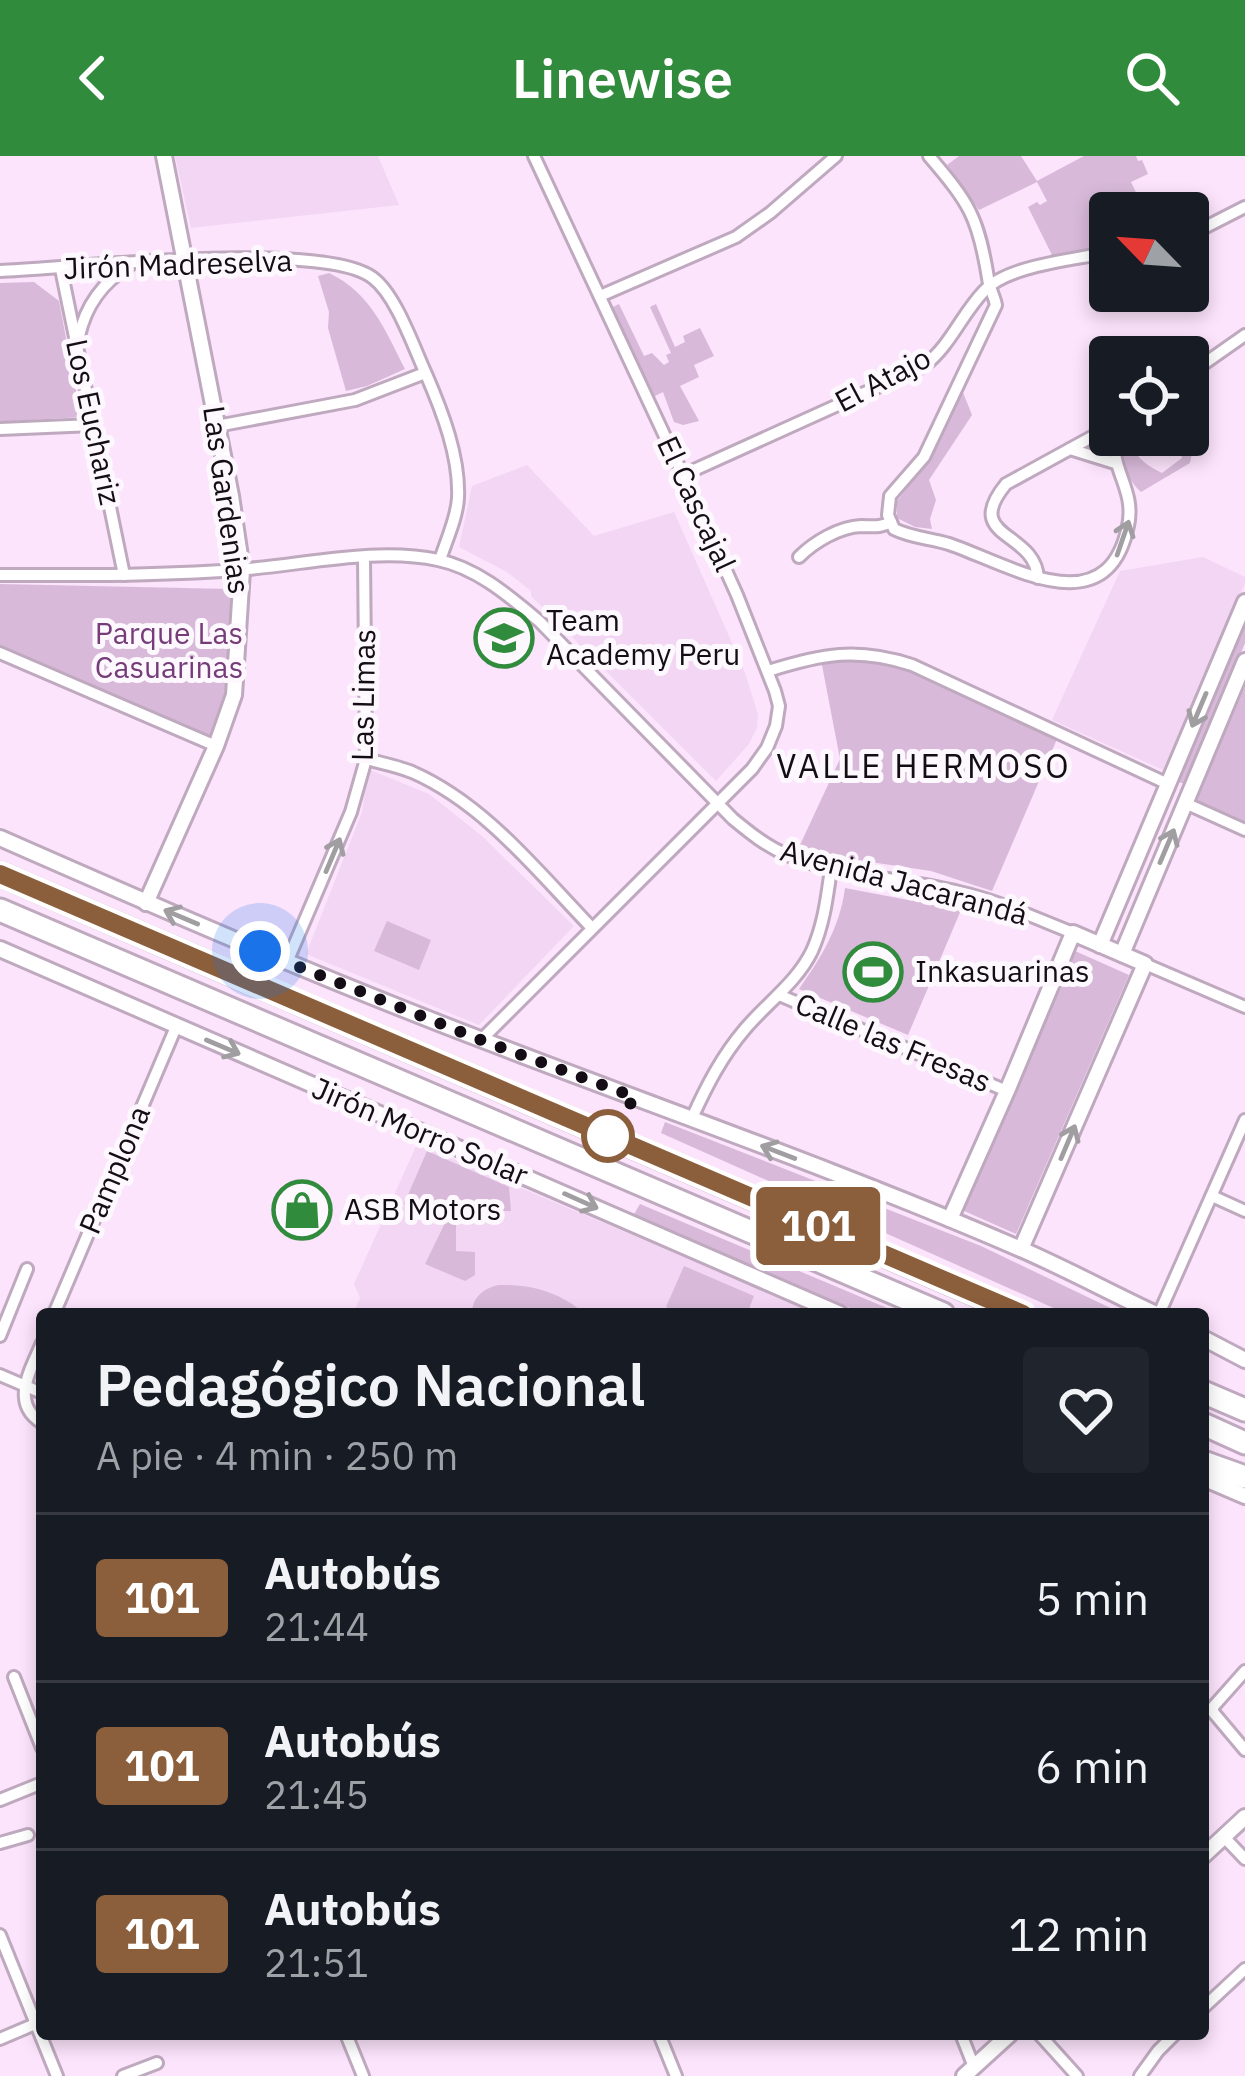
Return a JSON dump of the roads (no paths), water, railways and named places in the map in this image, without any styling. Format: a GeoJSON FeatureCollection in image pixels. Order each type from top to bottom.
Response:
{"type":"FeatureCollection","features":[{"type":"Feature","properties":{"kind":"highway"},"geometry":{"type":"LineString","coordinates":[[0,874],[1008,1308]]}},
{"type":"Feature","properties":{"kind":"highway"},"geometry":{"type":"LineString","coordinates":[[0,910],[928,1308]]}},
{"type":"Feature","properties":{"kind":"highway"},"geometry":{"type":"LineString","coordinates":[[892,1293],[906,1308]]}},
{"type":"Feature","properties":{"kind":"highway"},"geometry":{"type":"LineString","coordinates":[[1209,1394],[1245,1400]]}},
{"type":"Feature","properties":{"kind":"highway"},"geometry":{"type":"LineString","coordinates":[[1209,1394],[1245,1410]]}},
{"type":"Feature","properties":{"kind":"highway"},"geometry":{"type":"LineString","coordinates":[[1209,1427],[1245,1446]]}},
{"type":"Feature","properties":{"kind":"highway"},"geometry":{"type":"LineString","coordinates":[[1209,1464],[1245,1478]]}},
{"type":"Feature","properties":{"kind":"street","name":"Las Gardenias"},"geometry":{"type":"LineString","coordinates":[[146,903],[234,695],[242,570],[232,496],[164,156]]}},
{"type":"Feature","properties":{"kind":"street","name":"El Cascajal"},"geometry":{"type":"LineString","coordinates":[[481,1040],[752,770],[767,748],[779,706],[683,475],[534,156]]}},
{"type":"Feature","properties":{"kind":"street"},"geometry":{"type":"LineString","coordinates":[[600,296],[736,237],[836,156]]}},
{"type":"Feature","properties":{"kind":"street"},"geometry":{"type":"LineString","coordinates":[[929,156],[973,212],[995,297],[990,321],[924,458],[890,496],[888,514],[894,529],[1060,584],[1087,580],[1112,566],[1128,528],[1129,494],[1115,456]]}},
{"type":"Feature","properties":{"kind":"street"},"geometry":{"type":"LineString","coordinates":[[1209,225],[1245,206]]}},
{"type":"Feature","properties":{"kind":"street"},"geometry":{"type":"LineString","coordinates":[[989,286],[1016,272],[1089,256]]}},
{"type":"Feature","properties":{"kind":"street","name":"Jirón Madreselva"},"geometry":{"type":"LineString","coordinates":[[0,271],[185,260],[295,260],[356,268],[376,279],[389,297],[425,373]]}},
{"type":"Feature","properties":{"kind":"street"},"geometry":{"type":"LineString","coordinates":[[77,345],[87,309],[112,277],[132,264]]}},
{"type":"Feature","properties":{"kind":"street","name":"Los Euchariz"},"geometry":{"type":"LineString","coordinates":[[62,269],[124,574]]}},
{"type":"Feature","properties":{"kind":"street","name":"El Atajo"},"geometry":{"type":"LineString","coordinates":[[683,475],[924,366],[948,343],[989,286]]}},
{"type":"Feature","properties":{"kind":"street"},"geometry":{"type":"LineString","coordinates":[[1209,360],[1245,335]]}},
{"type":"Feature","properties":{"kind":"street"},"geometry":{"type":"LineString","coordinates":[[0,575],[242,570],[397,555],[440,560],[458,501],[442,412],[425,373],[356,400],[217,426]]}},
{"type":"Feature","properties":{"kind":"street"},"geometry":{"type":"LineString","coordinates":[[0,429],[94,425]]}},
{"type":"Feature","properties":{"kind":"street"},"geometry":{"type":"LineString","coordinates":[[1039,578],[1029,552],[999,532],[991,511],[995,498],[1006,484],[1089,439]]}},
{"type":"Feature","properties":{"kind":"street"},"geometry":{"type":"LineString","coordinates":[[1070,449],[1115,463]]}},
{"type":"Feature","properties":{"kind":"street"},"geometry":{"type":"LineString","coordinates":[[799,557],[812,544],[857,526],[879,528],[891,522]]}},
{"type":"Feature","properties":{"kind":"street","name":"Las Limas"},"geometry":{"type":"LineString","coordinates":[[287,962],[352,812],[366,759],[364,558]]}},
{"type":"Feature","properties":{"kind":"street","name":"Avenida Jacarandá"},"geometry":{"type":"LineString","coordinates":[[440,560],[504,592],[538,621],[760,842],[831,868],[1003,904],[1245,1007]]}},
{"type":"Feature","properties":{"kind":"street"},"geometry":{"type":"LineString","coordinates":[[1100,945],[1245,602]]}},
{"type":"Feature","properties":{"kind":"street"},"geometry":{"type":"LineString","coordinates":[[0,653],[216,746]]}},
{"type":"Feature","properties":{"kind":"street"},"geometry":{"type":"LineString","coordinates":[[768,671],[809,658],[880,655],[912,665],[1168,784]]}},
{"type":"Feature","properties":{"kind":"street"},"geometry":{"type":"LineString","coordinates":[[1122,954],[1245,661]]}},
{"type":"Feature","properties":{"kind":"street"},"geometry":{"type":"LineString","coordinates":[[366,759],[408,770],[459,799],[489,822],[591,927]]}},
{"type":"Feature","properties":{"kind":"street"},"geometry":{"type":"LineString","coordinates":[[1185,803],[1245,830]]}},
{"type":"Feature","properties":{"kind":"street"},"geometry":{"type":"LineString","coordinates":[[0,838],[481,1040],[950,1219],[1145,1308]]}},
{"type":"Feature","properties":{"kind":"street"},"geometry":{"type":"LineString","coordinates":[[692,1118],[723,1055],[810,954],[825,915],[831,868]]}},
{"type":"Feature","properties":{"kind":"street"},"geometry":{"type":"LineString","coordinates":[[950,1219],[1072,933]]}},
{"type":"Feature","properties":{"kind":"street","name":"Jirón Morro Solar"},"geometry":{"type":"LineString","coordinates":[[0,950],[826,1308]]}},
{"type":"Feature","properties":{"kind":"street"},"geometry":{"type":"LineString","coordinates":[[1021,1249],[1145,964]]}},
{"type":"Feature","properties":{"kind":"street","name":"Calle las Fresas"},"geometry":{"type":"LineString","coordinates":[[779,995],[1007,1091]]}},
{"type":"Feature","properties":{"kind":"street","name":"Pamplona"},"geometry":{"type":"LineString","coordinates":[[57,1308],[176,1027]]}},
{"type":"Feature","properties":{"kind":"street"},"geometry":{"type":"LineString","coordinates":[[1161,1308],[1245,1120]]}},
{"type":"Feature","properties":{"kind":"street"},"geometry":{"type":"LineString","coordinates":[[1212,1196],[1245,1210]]}},
{"type":"Feature","properties":{"kind":"street"},"geometry":{"type":"LineString","coordinates":[[0,1336],[27,1268]]}},
{"type":"Feature","properties":{"kind":"street"},"geometry":{"type":"LineString","coordinates":[[1209,1341],[1245,1360]]}},
{"type":"Feature","properties":{"kind":"street"},"geometry":{"type":"LineString","coordinates":[[36,1357],[24,1385],[25,1406],[36,1419]]}},
{"type":"Feature","properties":{"kind":"street"},"geometry":{"type":"LineString","coordinates":[[0,1375],[36,1390]]}},
{"type":"Feature","properties":{"kind":"street"},"geometry":{"type":"LineString","coordinates":[[1209,1481],[1245,1496]]}},
{"type":"Feature","properties":{"kind":"street"},"geometry":{"type":"LineString","coordinates":[[1245,1671],[1213,1707],[1245,1750]]}},
{"type":"Feature","properties":{"kind":"street"},"geometry":{"type":"LineString","coordinates":[[14,1677],[36,1733]]}},
{"type":"Feature","properties":{"kind":"street"},"geometry":{"type":"LineString","coordinates":[[0,1800],[36,1785]]}},
{"type":"Feature","properties":{"kind":"street"},"geometry":{"type":"LineString","coordinates":[[1209,1851],[1245,1816]]}},
{"type":"Feature","properties":{"kind":"street"},"geometry":{"type":"LineString","coordinates":[[0,1843],[28,1835]]}},
{"type":"Feature","properties":{"kind":"street"},"geometry":{"type":"LineString","coordinates":[[1224,1837],[1245,1859]]}},
{"type":"Feature","properties":{"kind":"street"},"geometry":{"type":"LineString","coordinates":[[0,1935],[36,2015]]}},
{"type":"Feature","properties":{"kind":"street"},"geometry":{"type":"LineString","coordinates":[[1209,2003],[1245,1970]]}},
{"type":"Feature","properties":{"kind":"street"},"geometry":{"type":"LineString","coordinates":[[0,2039],[36,2023]]}},
{"type":"Feature","properties":{"kind":"street"},"geometry":{"type":"LineString","coordinates":[[45,2040],[56,2076]]}},
{"type":"Feature","properties":{"kind":"street"},"geometry":{"type":"LineString","coordinates":[[348,2040],[363,2076]]}},
{"type":"Feature","properties":{"kind":"street"},"geometry":{"type":"LineString","coordinates":[[661,2040],[676,2076]]}},
{"type":"Feature","properties":{"kind":"street"},"geometry":{"type":"LineString","coordinates":[[962,2040],[969,2072]]}},
{"type":"Feature","properties":{"kind":"street"},"geometry":{"type":"LineString","coordinates":[[969,2072],[1004,2040]]}},
{"type":"Feature","properties":{"kind":"street"},"geometry":{"type":"LineString","coordinates":[[1045,2040],[1077,2076]]}},
{"type":"Feature","properties":{"kind":"street"},"geometry":{"type":"LineString","coordinates":[[1140,2076],[1169,2040]]}},
{"type":"Feature","properties":{"kind":"street"},"geometry":{"type":"LineString","coordinates":[[123,2076],[157,2063]]}},
{"type":"Feature","properties":{"kind":"place","name":"Team Academy Peru"},"geometry":{"type":"Point","coordinates":[504,638]}},
{"type":"Feature","properties":{"kind":"place","name":"Inkasuarinas"},"geometry":{"type":"Point","coordinates":[873,972]}},
{"type":"Feature","properties":{"kind":"place","name":"ASB Motors"},"geometry":{"type":"Point","coordinates":[302,1210]}},
{"type":"Feature","properties":{"kind":"district","name":"VALLE HERMOSO"},"geometry":{"type":"Point","coordinates":[924,766]}},
{"type":"Feature","properties":{"kind":"park label","name":"Parque Las Casuarinas"},"geometry":{"type":"Point","coordinates":[169,651]}}]}
